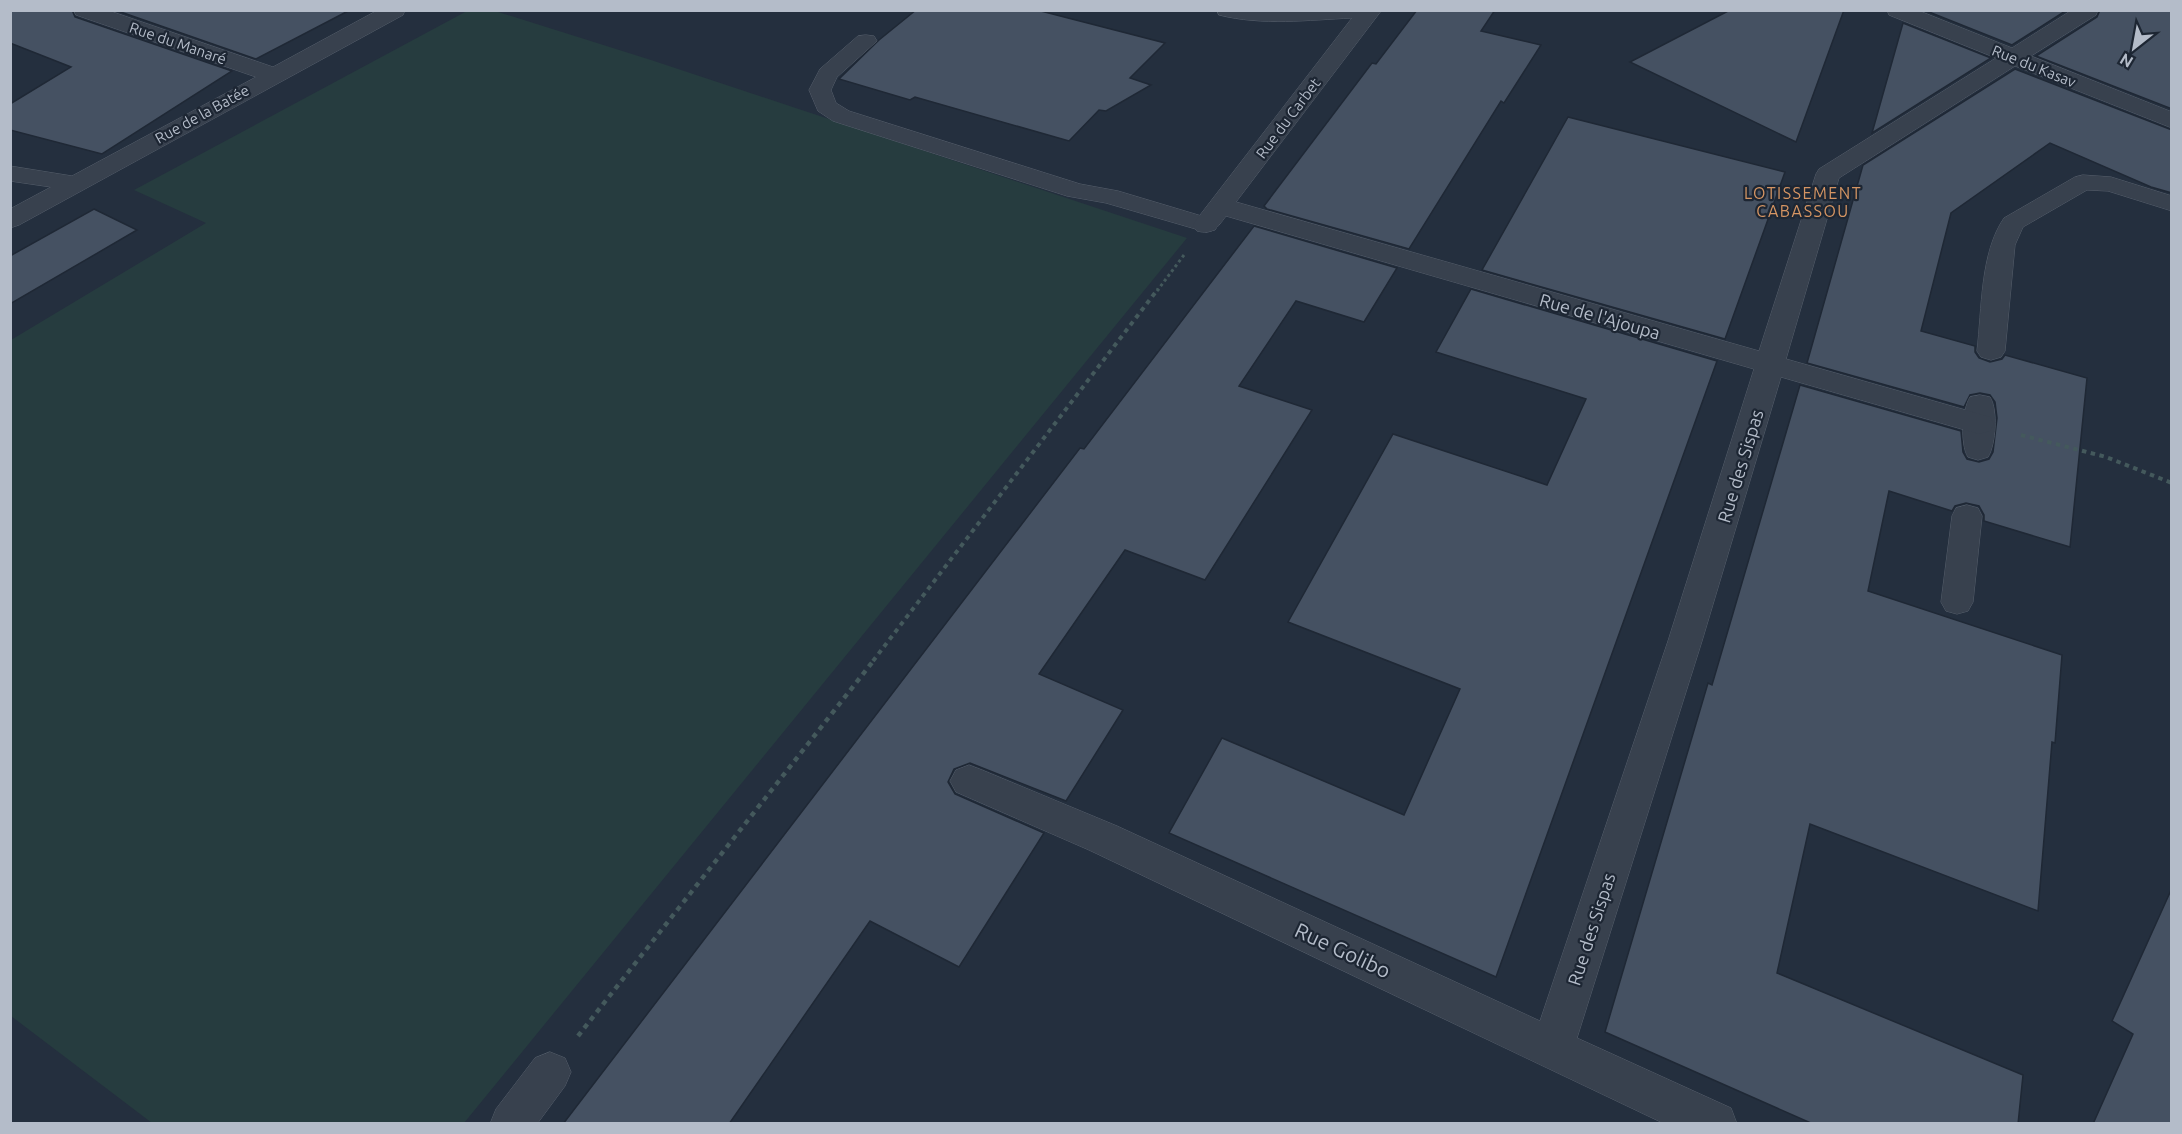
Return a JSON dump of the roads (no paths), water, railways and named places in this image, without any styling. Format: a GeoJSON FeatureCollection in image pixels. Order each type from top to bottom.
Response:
{"type":"FeatureCollection","features":[{"type":"Feature","properties":{"kind":"street","name":"Rue du Manaré"},"geometry":{"type":"LineString","coordinates":[[84,10],[273,75]]}},
{"type":"Feature","properties":{"kind":"street","name":"Rue de la Batée"},"geometry":{"type":"LineString","coordinates":[[10,220],[395,10]]}},
{"type":"Feature","properties":{"kind":"street"},"geometry":{"type":"LineString","coordinates":[[1227,10],[1266,16],[1370,11]]}},
{"type":"Feature","properties":{"kind":"street","name":"Rue du Kasav"},"geometry":{"type":"LineString","coordinates":[[1897,10],[2172,122]]}},
{"type":"Feature","properties":{"kind":"street","name":"Rue des Sispas"},"geometry":{"type":"LineString","coordinates":[[1552,1048],[1685,641],[1828,174],[2088,10]]}},
{"type":"Feature","properties":{"kind":"street","name":"Rue du Carbet"},"geometry":{"type":"LineString","coordinates":[[1214,216],[1370,11]]}},
{"type":"Feature","properties":{"kind":"street"},"geometry":{"type":"LineString","coordinates":[[10,173],[76,184]]}},
{"type":"Feature","properties":{"kind":"street","name":"Rue de l'Ajoupa"},"geometry":{"type":"LineString","coordinates":[[1214,216],[1771,366],[1979,426]]}},
{"type":"Feature","properties":{"kind":"street","name":"Rue Golibo"},"geometry":{"type":"LineString","coordinates":[[969,781],[1103,838],[1715,1124]]}},
{"type":"Feature","properties":{"kind":"lane"},"geometry":{"type":"LineString","coordinates":[[866,41],[828,74],[820,90],[826,106],[842,116],[1076,191],[1214,216]]}},
{"type":"Feature","properties":{"kind":"lane"},"geometry":{"type":"LineString","coordinates":[[1991,351],[2002,244],[2013,223],[2083,182],[2111,183],[2172,204]]}},
{"type":"Feature","properties":{"kind":"lane"},"geometry":{"type":"LineString","coordinates":[[1957,602],[1967,516]]}},
{"type":"Feature","properties":{"kind":"lane"},"geometry":{"type":"LineString","coordinates":[[511,1124],[550,1072]]}},
{"type":"Feature","properties":{"kind":"district","name":"LOTISSEMENT CABASSOU"},"geometry":{"type":"Point","coordinates":[1803,202]}}]}
